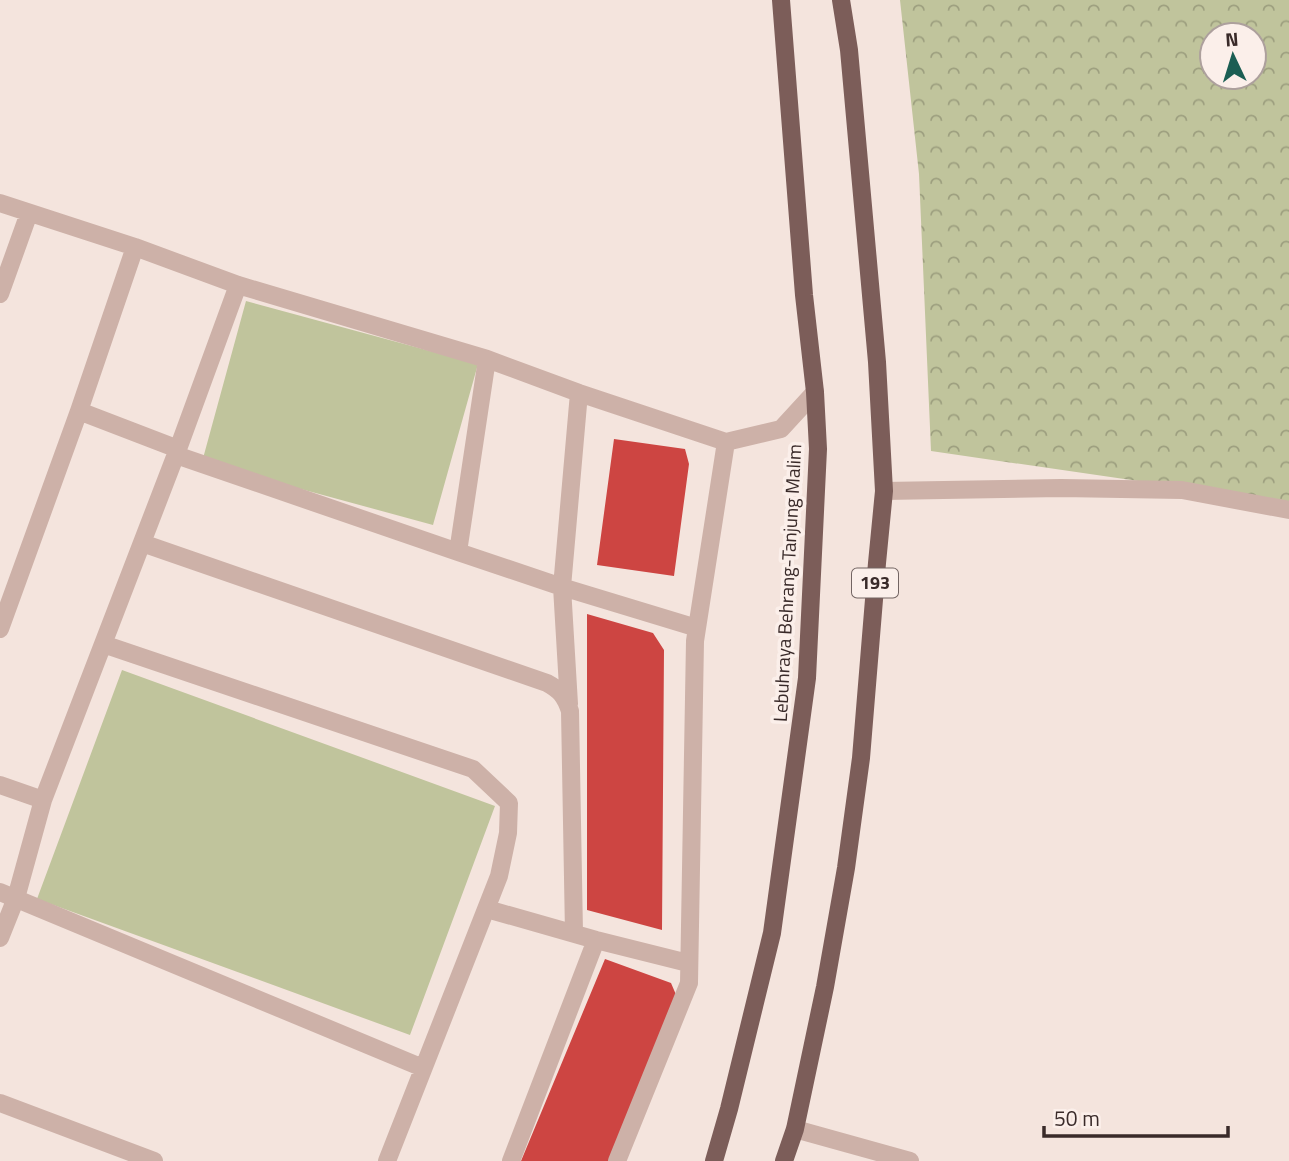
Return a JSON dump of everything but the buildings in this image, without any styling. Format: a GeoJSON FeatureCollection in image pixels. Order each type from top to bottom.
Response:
{"type":"FeatureCollection","features":[{"type":"Feature","properties":{"kind":"main road","name":"Lebuhraya Behrang-Tanjung Malim"},"geometry":{"type":"LineString","coordinates":[[714,1161],[772,933],[807,678],[818,449],[781,0]]}},
{"type":"Feature","properties":{"kind":"main road","name":"193"},"geometry":{"type":"LineString","coordinates":[[784,1161],[795,1129],[825,987],[852,827],[861,758],[884,491],[877,362],[849,50],[841,0]]}},
{"type":"Feature","properties":{"kind":"street"},"geometry":{"type":"LineString","coordinates":[[0,203],[135,247],[238,285],[486,359],[726,442],[781,429],[815,392]]}},
{"type":"Feature","properties":{"kind":"street"},"geometry":{"type":"LineString","coordinates":[[0,294],[29,213]]}},
{"type":"Feature","properties":{"kind":"street"},"geometry":{"type":"LineString","coordinates":[[0,629],[135,247]]}},
{"type":"Feature","properties":{"kind":"street"},"geometry":{"type":"LineString","coordinates":[[0,938],[8,895],[238,285]]}},
{"type":"Feature","properties":{"kind":"street"},"geometry":{"type":"LineString","coordinates":[[458,552],[486,359]]}},
{"type":"Feature","properties":{"kind":"street"},"geometry":{"type":"LineString","coordinates":[[574,933],[570,710],[562,587],[579,393]]}},
{"type":"Feature","properties":{"kind":"street"},"geometry":{"type":"LineString","coordinates":[[79,411],[177,452],[458,552],[697,628]]}},
{"type":"Feature","properties":{"kind":"street"},"geometry":{"type":"LineString","coordinates":[[617,1161],[689,983],[695,654],[726,442]]}},
{"type":"Feature","properties":{"kind":"street"},"geometry":{"type":"LineString","coordinates":[[884,491],[1061,488],[1182,491],[1289,510]]}},
{"type":"Feature","properties":{"kind":"street"},"geometry":{"type":"LineString","coordinates":[[142,543],[547,683],[566,697],[570,710]]}},
{"type":"Feature","properties":{"kind":"street"},"geometry":{"type":"LineString","coordinates":[[103,644],[473,769],[509,803],[508,833],[499,876],[387,1161]]}},
{"type":"Feature","properties":{"kind":"street"},"geometry":{"type":"LineString","coordinates":[[0,785],[43,800]]}},
{"type":"Feature","properties":{"kind":"street"},"geometry":{"type":"LineString","coordinates":[[8,895],[423,1068]]}},
{"type":"Feature","properties":{"kind":"street"},"geometry":{"type":"LineString","coordinates":[[487,909],[688,963]]}},
{"type":"Feature","properties":{"kind":"street"},"geometry":{"type":"LineString","coordinates":[[511,1161],[596,940]]}},
{"type":"Feature","properties":{"kind":"street"},"geometry":{"type":"LineString","coordinates":[[0,1103],[154,1161]]}},
{"type":"Feature","properties":{"kind":"street"},"geometry":{"type":"LineString","coordinates":[[795,1129],[876,1157],[910,1161]]}},
{"type":"Feature","properties":{"kind":"green space"},"geometry":{"type":"Polygon","coordinates":[[[900,0],[1289,0],[1289,503],[931,451],[919,174],[900,0]]]}},
{"type":"Feature","properties":{"kind":"green space"},"geometry":{"type":"Polygon","coordinates":[[[246,301],[478,364],[433,525],[202,462],[246,301]]]}},
{"type":"Feature","properties":{"kind":"green space"},"geometry":{"type":"Polygon","coordinates":[[[122,670],[495,806],[410,1035],[37,899],[122,670]]]}}]}
